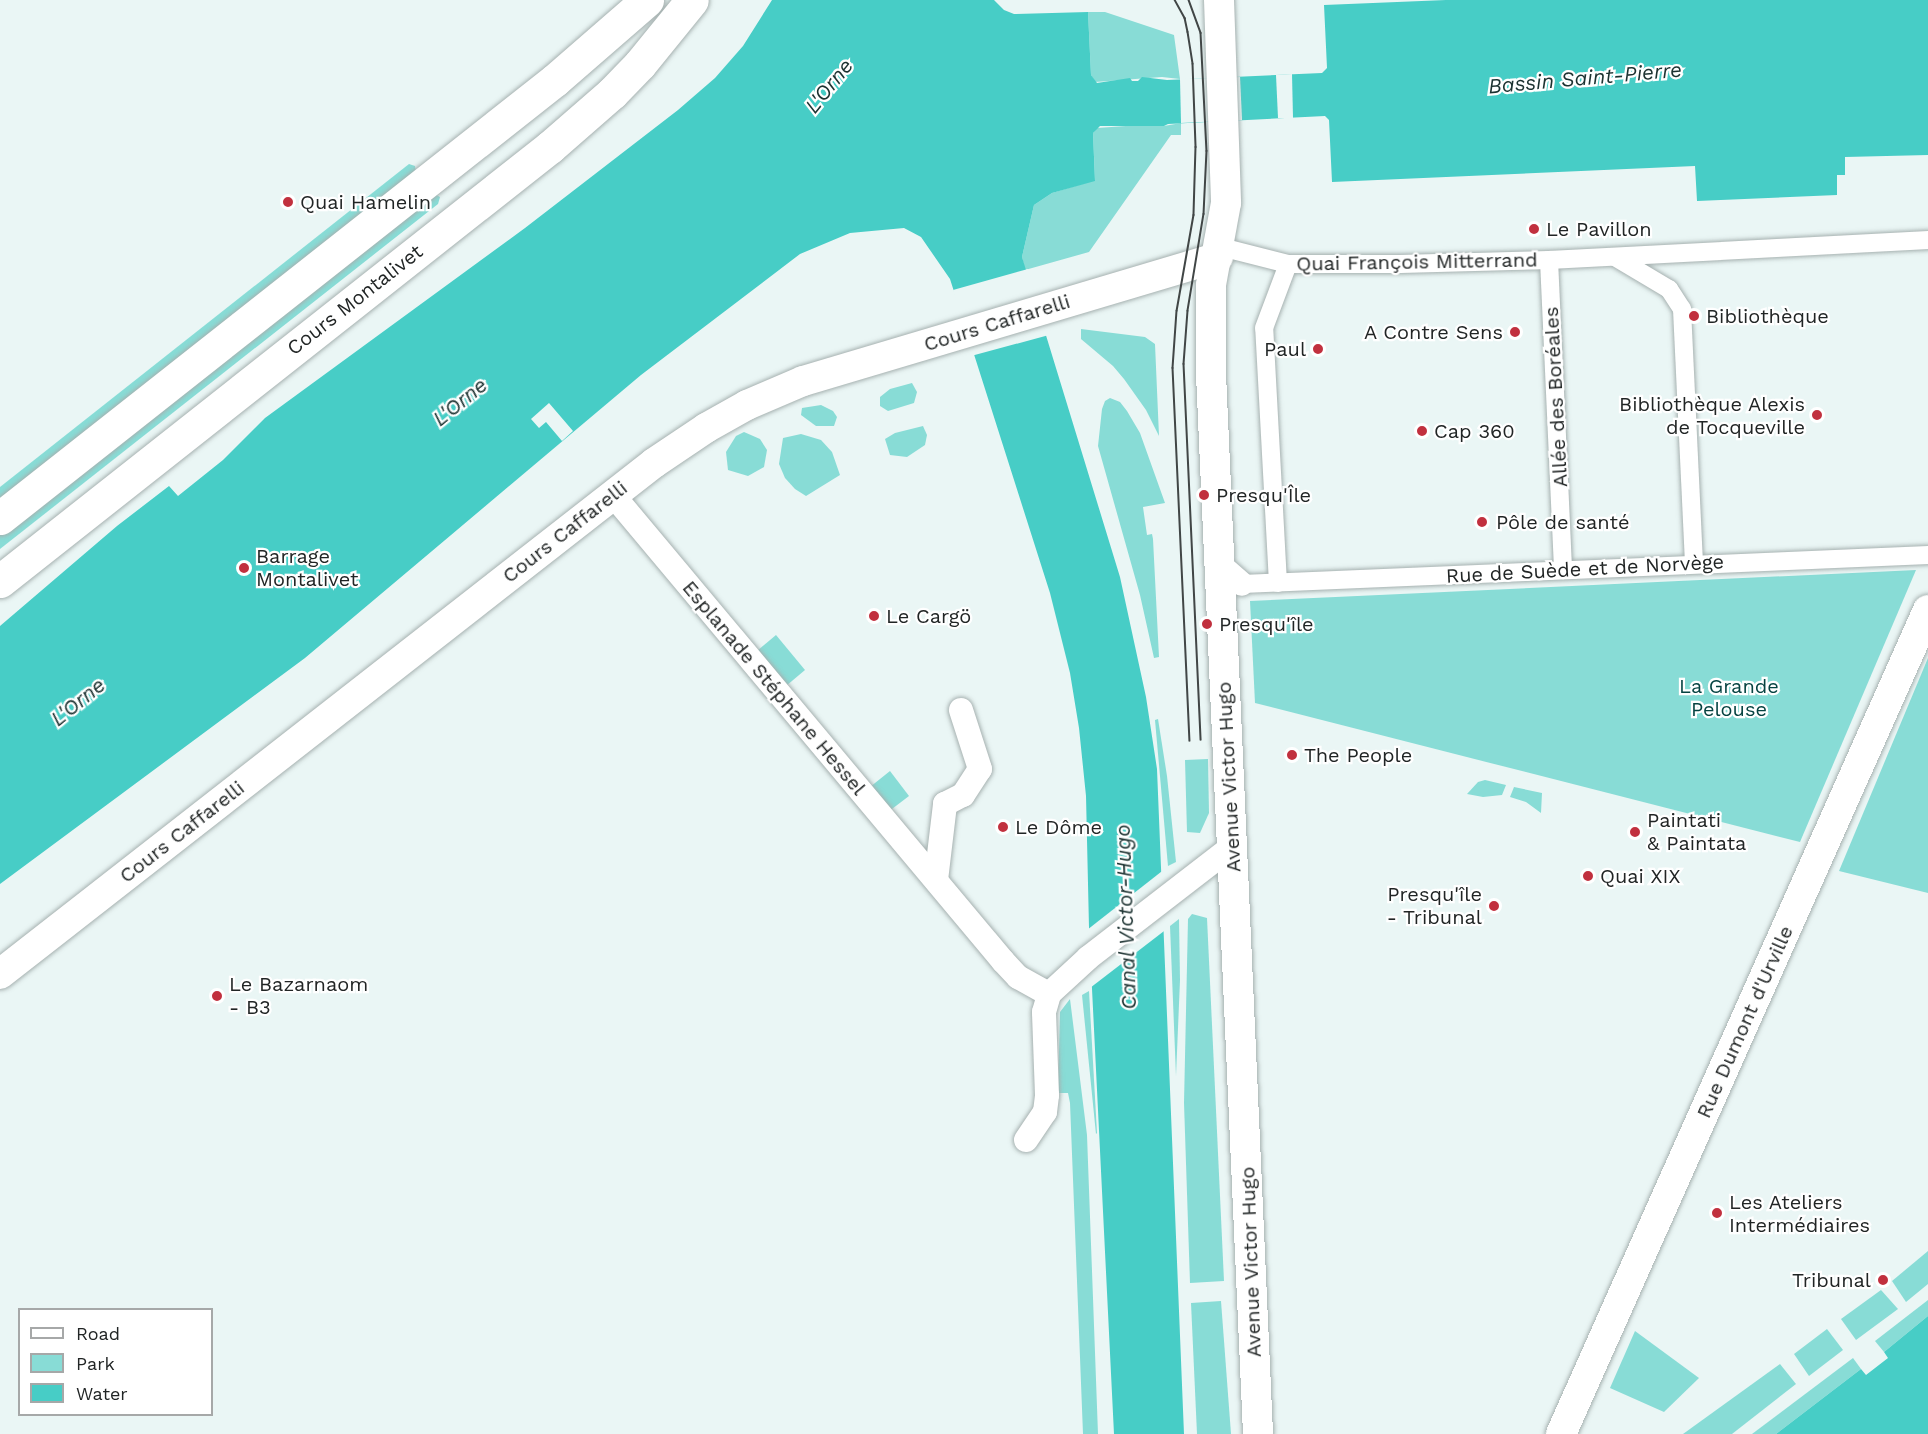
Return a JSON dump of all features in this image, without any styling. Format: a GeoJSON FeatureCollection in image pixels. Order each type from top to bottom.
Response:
{"type":"FeatureCollection","features":[{"type":"Feature","properties":{"kind":"main road"},"geometry":{"type":"LineString","coordinates":[[0,518],[555,80],[647,0]]}},
{"type":"Feature","properties":{"kind":"main road","name":"Cours Montalivet"},"geometry":{"type":"LineString","coordinates":[[0,581],[550,147],[612,93],[640,64],[692,0]]}},
{"type":"Feature","properties":{"kind":"street","name":"Avenue Victor Hugo"},"geometry":{"type":"LineString","coordinates":[[1219,0],[1227,203],[1212,285],[1210,322],[1258,1434]]}},
{"type":"Feature","properties":{"kind":"street","name":"Quai François Mitterrand"},"geometry":{"type":"LineString","coordinates":[[1219,252],[1288,264],[1549,260],[1928,240]]}},
{"type":"Feature","properties":{"kind":"street","name":"Cours Caffarelli"},"geometry":{"type":"LineString","coordinates":[[0,974],[613,495],[706,428],[747,405],[803,381],[1053,306],[1219,252]]}},
{"type":"Feature","properties":{"kind":"street"},"geometry":{"type":"LineString","coordinates":[[1614,257],[1669,289],[1682,309],[1694,563]]}},
{"type":"Feature","properties":{"kind":"street","name":"Allée des Boréales"},"geometry":{"type":"LineString","coordinates":[[1549,260],[1563,570]]}},
{"type":"Feature","properties":{"kind":"street"},"geometry":{"type":"LineString","coordinates":[[1278,583],[1264,328],[1288,264]]}},
{"type":"Feature","properties":{"kind":"street","name":"Esplanade Stéphane Hessel"},"geometry":{"type":"LineString","coordinates":[[613,495],[1017,977],[1049,994]]}},
{"type":"Feature","properties":{"kind":"street","name":"Rue de Suède et de Norvège"},"geometry":{"type":"LineString","coordinates":[[1242,584],[1694,563],[1928,555]]}},
{"type":"Feature","properties":{"kind":"street"},"geometry":{"type":"LineString","coordinates":[[1219,564],[1242,584]]}},
{"type":"Feature","properties":{"kind":"street","name":"Rue Dumont d'Urville"},"geometry":{"type":"LineString","coordinates":[[1561,1434],[1928,610]]}},
{"type":"Feature","properties":{"kind":"street"},"geometry":{"type":"LineString","coordinates":[[936,880],[945,804],[963,795],[980,769],[961,710]]}},
{"type":"Feature","properties":{"kind":"street"},"geometry":{"type":"LineString","coordinates":[[1026,1140],[1045,1112],[1047,1095],[1044,1012],[1049,994],[1088,958],[1233,846]]}},
{"type":"Feature","properties":{"kind":"green space"},"geometry":{"type":"Polygon","coordinates":[[[1088,12],[1105,12],[1174,35],[1180,79],[1162,77],[1095,82],[1091,75],[1088,12]]]}},
{"type":"Feature","properties":{"kind":"green space"},"geometry":{"type":"Polygon","coordinates":[[[1181,123],[1181,135],[1171,135],[1089,252],[1025,270],[1022,257],[1034,205],[1052,193],[1095,180],[1093,133],[1097,128],[1164,126],[1181,123]]]}},
{"type":"Feature","properties":{"kind":"green space"},"geometry":{"type":"Polygon","coordinates":[[[409,164],[415,166],[416,173],[0,502],[0,487],[409,164]]]}},
{"type":"Feature","properties":{"kind":"green space"},"geometry":{"type":"Polygon","coordinates":[[[433,193],[440,197],[438,204],[0,549],[0,534],[433,193]]]}},
{"type":"Feature","properties":{"kind":"green space"},"geometry":{"type":"Polygon","coordinates":[[[1081,329],[1145,337],[1155,344],[1159,436],[1146,410],[1124,379],[1113,366],[1081,339],[1081,329]]]}},
{"type":"Feature","properties":{"kind":"green space"},"geometry":{"type":"Polygon","coordinates":[[[912,383],[917,392],[914,403],[888,411],[880,406],[880,397],[890,389],[912,383]]]}},
{"type":"Feature","properties":{"kind":"green space"},"geometry":{"type":"Polygon","coordinates":[[[1110,398],[1120,402],[1140,433],[1165,503],[1143,507],[1147,535],[1152,534],[1153,539],[1159,657],[1154,658],[1140,595],[1098,446],[1102,409],[1105,401],[1110,398]]]}},
{"type":"Feature","properties":{"kind":"green space"},"geometry":{"type":"Polygon","coordinates":[[[821,405],[833,411],[837,417],[834,426],[816,426],[801,415],[802,408],[821,405]]]}},
{"type":"Feature","properties":{"kind":"green space"},"geometry":{"type":"Polygon","coordinates":[[[923,426],[927,435],[925,445],[907,457],[890,455],[885,439],[895,433],[923,426]]]}},
{"type":"Feature","properties":{"kind":"green space"},"geometry":{"type":"Polygon","coordinates":[[[744,432],[760,439],[767,450],[764,467],[748,476],[728,470],[726,452],[736,436],[744,432]]]}},
{"type":"Feature","properties":{"kind":"green space"},"geometry":{"type":"Polygon","coordinates":[[[801,434],[821,440],[832,452],[840,475],[806,496],[795,489],[785,478],[779,464],[783,438],[801,434]]]}},
{"type":"Feature","properties":{"kind":"green space","name":"La Grande Pelouse"},"geometry":{"type":"Polygon","coordinates":[[[1916,570],[1800,842],[1255,703],[1250,601],[1916,570]]]}},
{"type":"Feature","properties":{"kind":"green space"},"geometry":{"type":"Polygon","coordinates":[[[776,635],[805,670],[786,686],[757,651],[776,635]]]}},
{"type":"Feature","properties":{"kind":"green space"},"geometry":{"type":"Polygon","coordinates":[[[1928,658],[1928,893],[1839,871],[1928,658]]]}},
{"type":"Feature","properties":{"kind":"green space"},"geometry":{"type":"Polygon","coordinates":[[[1158,719],[1167,776],[1176,862],[1168,866],[1155,720],[1158,719]]]}},
{"type":"Feature","properties":{"kind":"green space"},"geometry":{"type":"Polygon","coordinates":[[[1208,759],[1209,813],[1200,833],[1187,832],[1185,760],[1208,759]]]}},
{"type":"Feature","properties":{"kind":"green space"},"geometry":{"type":"Polygon","coordinates":[[[890,771],[909,796],[888,812],[870,787],[890,771]]]}},
{"type":"Feature","properties":{"kind":"green space"},"geometry":{"type":"Polygon","coordinates":[[[1485,780],[1506,785],[1502,795],[1483,797],[1467,794],[1478,782],[1485,780]]]}},
{"type":"Feature","properties":{"kind":"green space"},"geometry":{"type":"Polygon","coordinates":[[[1514,787],[1542,793],[1541,813],[1526,802],[1510,797],[1514,787]]]}},
{"type":"Feature","properties":{"kind":"green space"},"geometry":{"type":"Polygon","coordinates":[[[1192,914],[1207,918],[1224,1281],[1190,1283],[1184,1103],[1188,919],[1192,914]]]}},
{"type":"Feature","properties":{"kind":"green space"},"geometry":{"type":"Polygon","coordinates":[[[1179,919],[1180,980],[1176,1076],[1170,926],[1179,919]]]}},
{"type":"Feature","properties":{"kind":"green space"},"geometry":{"type":"Polygon","coordinates":[[[1089,991],[1097,1133],[1096,1134],[1082,995],[1089,991]]]}},
{"type":"Feature","properties":{"kind":"green space"},"geometry":{"type":"Polygon","coordinates":[[[1070,999],[1087,1135],[1098,1434],[1083,1434],[1070,1103],[1068,1093],[1058,1093],[1060,1012],[1070,999]]]}},
{"type":"Feature","properties":{"kind":"green space"},"geometry":{"type":"Polygon","coordinates":[[[1928,1251],[1928,1284],[1906,1302],[1892,1281],[1928,1251]]]}},
{"type":"Feature","properties":{"kind":"green space"},"geometry":{"type":"Polygon","coordinates":[[[1881,1290],[1898,1309],[1856,1340],[1841,1319],[1881,1290]]]}},
{"type":"Feature","properties":{"kind":"green space"},"geometry":{"type":"Polygon","coordinates":[[[1928,1300],[1928,1316],[1884,1352],[1875,1341],[1928,1300]]]}},
{"type":"Feature","properties":{"kind":"green space"},"geometry":{"type":"Polygon","coordinates":[[[1221,1301],[1231,1434],[1197,1434],[1191,1303],[1221,1301]]]}},
{"type":"Feature","properties":{"kind":"green space"},"geometry":{"type":"Polygon","coordinates":[[[1827,1329],[1843,1350],[1809,1376],[1794,1354],[1827,1329]]]}},
{"type":"Feature","properties":{"kind":"green space"},"geometry":{"type":"Polygon","coordinates":[[[1635,1331],[1699,1378],[1664,1412],[1610,1388],[1635,1331]]]}},
{"type":"Feature","properties":{"kind":"green space"},"geometry":{"type":"Polygon","coordinates":[[[1853,1358],[1861,1369],[1776,1434],[1752,1434],[1853,1358]]]}},
{"type":"Feature","properties":{"kind":"green space"},"geometry":{"type":"Polygon","coordinates":[[[1780,1364],[1796,1384],[1732,1434],[1683,1434],[1780,1364]]]}},
{"type":"Feature","properties":{"kind":"water"},"geometry":{"type":"Polygon","coordinates":[[[772,0],[994,0],[1004,10],[1014,14],[1088,12],[1091,75],[1097,83],[1130,78],[1132,81],[1138,81],[1142,77],[1167,80],[1322,73],[1327,68],[1324,5],[1446,0],[1928,0],[1928,155],[1845,157],[1845,175],[1837,175],[1837,195],[1697,201],[1695,166],[1332,182],[1329,120],[1325,116],[1164,126],[1100,126],[1093,133],[1095,181],[1052,193],[1034,205],[1022,257],[1120,577],[1146,697],[1157,769],[1184,1434],[1114,1434],[1089,928],[1086,796],[1079,728],[1070,673],[1050,593],[950,279],[921,237],[904,228],[850,233],[800,254],[641,375],[305,658],[0,884],[0,626],[117,526],[169,486],[178,496],[223,460],[265,418],[525,228],[678,110],[715,78],[743,46],[772,0]]]}},
{"type":"Feature","properties":{"kind":"water"},"geometry":{"type":"Polygon","coordinates":[[[1928,1316],[1928,1434],[1776,1434],[1861,1369],[1866,1375],[1888,1358],[1884,1352],[1928,1316]]]}},
{"type":"Feature","properties":{"kind":"pier"},"geometry":{"type":"Polygon","coordinates":[[[1292,74],[1293,118],[1278,118],[1276,75],[1292,74]]]}},
{"type":"Feature","properties":{"kind":"pier"},"geometry":{"type":"Polygon","coordinates":[[[1240,77],[1242,120],[1181,123],[1180,79],[1240,77]]]}},
{"type":"Feature","properties":{"kind":"pier"},"geometry":{"type":"Polygon","coordinates":[[[1028,269],[1049,335],[971,356],[953,290],[1028,269]]]}},
{"type":"Feature","properties":{"kind":"pier"},"geometry":{"type":"Polygon","coordinates":[[[549,403],[573,431],[562,441],[546,422],[539,428],[531,419],[549,403]]]}},
{"type":"Feature","properties":{"kind":"pier"},"geometry":{"type":"Polygon","coordinates":[[[1166,868],[1168,928],[1090,988],[1087,930],[1166,868]]]}},
{"type":"Feature","properties":{"kind":"tram line"},"geometry":{"type":"LineString","coordinates":[[1175,0],[1185,18],[1193,64],[1196,147],[1194,215],[1177,311],[1173,368],[1190,741]]}},
{"type":"Feature","properties":{"kind":"tram line"},"geometry":{"type":"LineString","coordinates":[[1189,0],[1201,33],[1207,151],[1204,214],[1188,311],[1184,364],[1201,740]]}},
{"type":"Feature","properties":{"kind":"place","name":"Quai Hamelin"},"geometry":{"type":"Point","coordinates":[288,202]}},
{"type":"Feature","properties":{"kind":"place","name":"Le Pavillon"},"geometry":{"type":"Point","coordinates":[1534,229]}},
{"type":"Feature","properties":{"kind":"place","name":"Bibliothèque"},"geometry":{"type":"Point","coordinates":[1694,316]}},
{"type":"Feature","properties":{"kind":"place","name":"A Contre Sens"},"geometry":{"type":"Point","coordinates":[1515,332]}},
{"type":"Feature","properties":{"kind":"place","name":"Paul"},"geometry":{"type":"Point","coordinates":[1318,349]}},
{"type":"Feature","properties":{"kind":"place","name":"Bibliothèque Alexis de Tocqueville"},"geometry":{"type":"Point","coordinates":[1817,415]}},
{"type":"Feature","properties":{"kind":"place","name":"Cap 360"},"geometry":{"type":"Point","coordinates":[1422,431]}},
{"type":"Feature","properties":{"kind":"place","name":"Presqu'Île"},"geometry":{"type":"Point","coordinates":[1204,495]}},
{"type":"Feature","properties":{"kind":"place","name":"Pôle de santé"},"geometry":{"type":"Point","coordinates":[1482,522]}},
{"type":"Feature","properties":{"kind":"place","name":"Barrage Montalivet"},"geometry":{"type":"Point","coordinates":[244,568]}},
{"type":"Feature","properties":{"kind":"place","name":"Le Cargö"},"geometry":{"type":"Point","coordinates":[874,616]}},
{"type":"Feature","properties":{"kind":"place","name":"Presqu'île"},"geometry":{"type":"Point","coordinates":[1207,624]}},
{"type":"Feature","properties":{"kind":"place","name":"The People"},"geometry":{"type":"Point","coordinates":[1292,755]}},
{"type":"Feature","properties":{"kind":"place","name":"Le Dôme"},"geometry":{"type":"Point","coordinates":[1003,827]}},
{"type":"Feature","properties":{"kind":"place","name":"Paintati & Paintata"},"geometry":{"type":"Point","coordinates":[1635,832]}},
{"type":"Feature","properties":{"kind":"place","name":"Quai XIX"},"geometry":{"type":"Point","coordinates":[1588,876]}},
{"type":"Feature","properties":{"kind":"place","name":"Presqu'île - Tribunal"},"geometry":{"type":"Point","coordinates":[1494,906]}},
{"type":"Feature","properties":{"kind":"place","name":"Le Bazarnaom - B3"},"geometry":{"type":"Point","coordinates":[217,996]}},
{"type":"Feature","properties":{"kind":"place","name":"Les Ateliers Intermédiaires"},"geometry":{"type":"Point","coordinates":[1717,1213]}},
{"type":"Feature","properties":{"kind":"place","name":"Tribunal"},"geometry":{"type":"Point","coordinates":[1883,1280]}},
{"type":"Feature","properties":{"kind":"water label","name":"Bassin Saint-Pierre"},"geometry":{"type":"Point","coordinates":[1585,78]}},
{"type":"Feature","properties":{"kind":"water label","name":"L'Orne"},"geometry":{"type":"Point","coordinates":[829,86]}},
{"type":"Feature","properties":{"kind":"water label","name":"L'Orne"},"geometry":{"type":"Point","coordinates":[460,402]}},
{"type":"Feature","properties":{"kind":"water label","name":"L'Orne"},"geometry":{"type":"Point","coordinates":[78,702]}},
{"type":"Feature","properties":{"kind":"water label","name":"Canal Victor-Hugo"},"geometry":{"type":"Point","coordinates":[1126,917]}}]}
